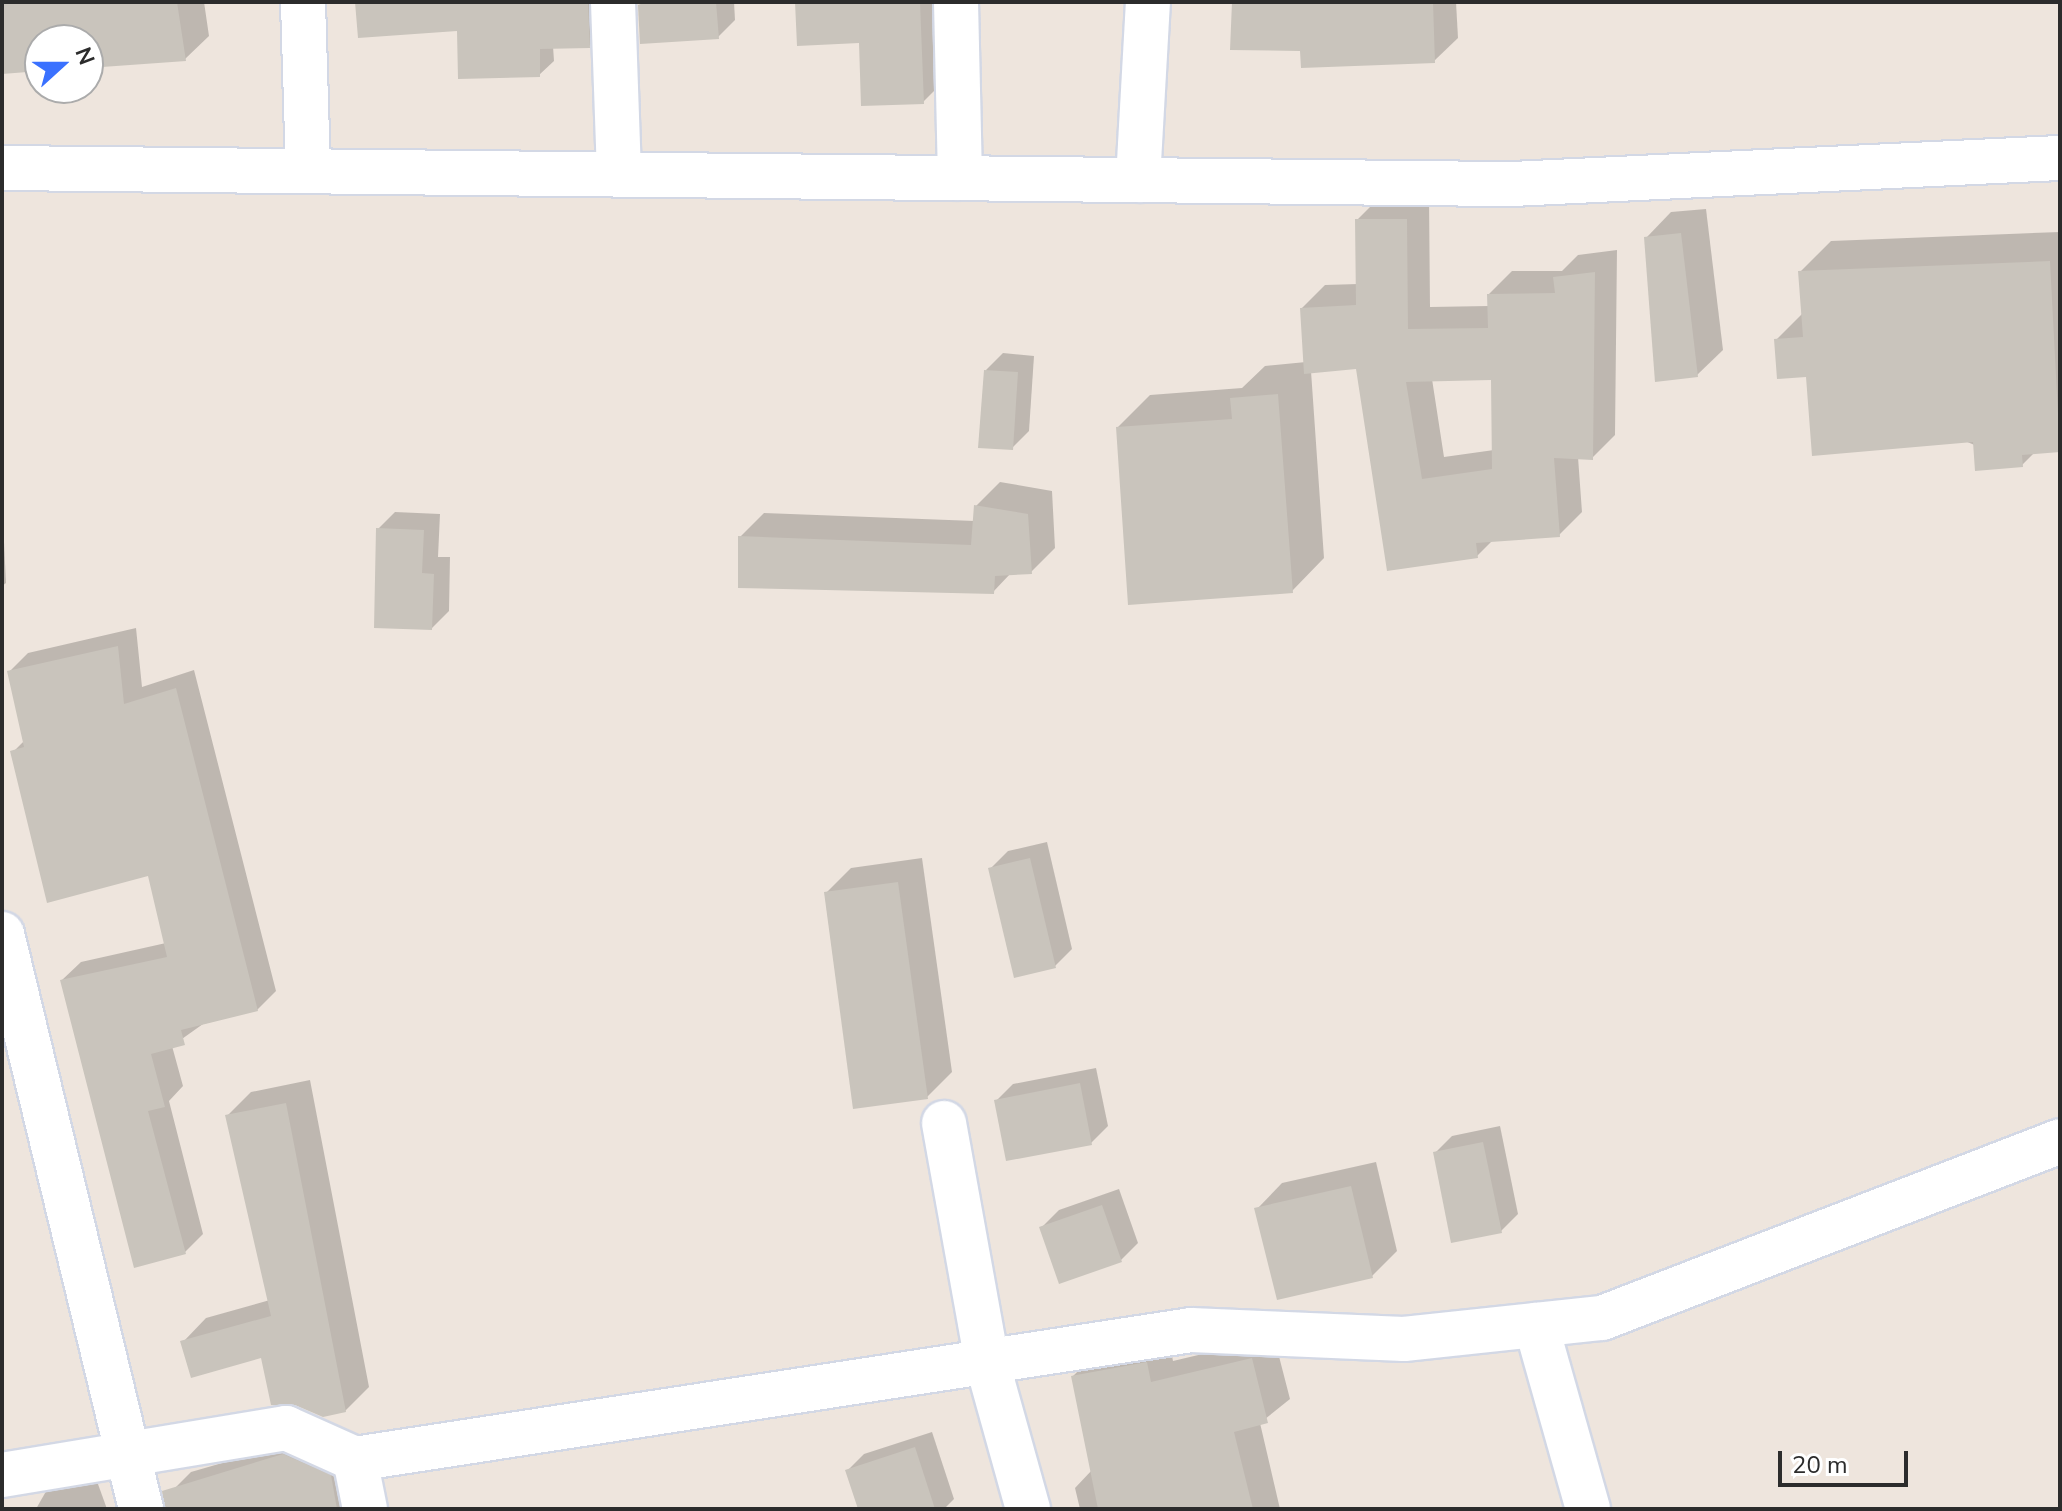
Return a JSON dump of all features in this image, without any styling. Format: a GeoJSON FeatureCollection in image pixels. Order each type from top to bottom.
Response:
{"type":"FeatureCollection","features":[{"type":"Feature","properties":{"kind":"street"},"geometry":{"type":"LineString","coordinates":[[303,2],[308,171]]}},
{"type":"Feature","properties":{"kind":"street"},"geometry":{"type":"LineString","coordinates":[[613,2],[619,174]]}},
{"type":"Feature","properties":{"kind":"street"},"geometry":{"type":"LineString","coordinates":[[956,2],[960,178]]}},
{"type":"Feature","properties":{"kind":"street"},"geometry":{"type":"LineString","coordinates":[[1138,180],[1148,2]]}},
{"type":"Feature","properties":{"kind":"street"},"geometry":{"type":"LineString","coordinates":[[2,168],[1512,184],[2060,158]]}},
{"type":"Feature","properties":{"kind":"street"},"geometry":{"type":"LineString","coordinates":[[2,934],[124,1455],[141,1509]]}},
{"type":"Feature","properties":{"kind":"street"},"geometry":{"type":"LineString","coordinates":[[944,1123],[987,1362],[1028,1509]]}},
{"type":"Feature","properties":{"kind":"street"},"geometry":{"type":"LineString","coordinates":[[2,1475],[286,1428],[355,1459],[1191,1330],[1404,1339],[1602,1318],[2060,1141]]}},
{"type":"Feature","properties":{"kind":"street"},"geometry":{"type":"LineString","coordinates":[[1536,1325],[1588,1509]]}},
{"type":"Feature","properties":{"kind":"street"},"geometry":{"type":"LineString","coordinates":[[355,1459],[365,1509]]}},
{"type":"Feature","properties":{"kind":"building"},"geometry":{"type":"Polygon","coordinates":[[[2,2],[177,2],[186,61],[104,67],[104,24],[24,24],[24,72],[2,74],[2,2]]]}},
{"type":"Feature","properties":{"kind":"building"},"geometry":{"type":"Polygon","coordinates":[[[355,2],[588,4],[590,48],[540,49],[540,77],[458,79],[457,31],[358,38],[355,2]]]}},
{"type":"Feature","properties":{"kind":"building"},"geometry":{"type":"Polygon","coordinates":[[[646,2],[716,2],[719,39],[640,44],[638,5],[646,2]]]}},
{"type":"Feature","properties":{"kind":"building"},"geometry":{"type":"Polygon","coordinates":[[[795,2],[920,2],[924,104],[861,106],[859,43],[797,46],[795,2]]]}},
{"type":"Feature","properties":{"kind":"building"},"geometry":{"type":"Polygon","coordinates":[[[1232,2],[1433,2],[1435,63],[1301,68],[1300,51],[1230,50],[1232,2]]]}},
{"type":"Feature","properties":{"kind":"building"},"geometry":{"type":"Polygon","coordinates":[[[1355,219],[1407,219],[1408,329],[1488,328],[1487,294],[1555,293],[1553,277],[1595,272],[1593,460],[1554,458],[1560,537],[1476,543],[1478,558],[1387,571],[1356,369],[1304,374],[1300,308],[1356,305],[1355,219]],[[1491,380],[1406,382],[1422,479],[1492,469],[1491,380]]]}},
{"type":"Feature","properties":{"kind":"building"},"geometry":{"type":"Polygon","coordinates":[[[1681,233],[1698,377],[1655,382],[1644,237],[1681,233]]]}},
{"type":"Feature","properties":{"kind":"building"},"geometry":{"type":"Polygon","coordinates":[[[2050,261],[2060,452],[2022,455],[2023,467],[1975,471],[1973,442],[1812,456],[1806,377],[1777,379],[1774,339],[1803,337],[1798,271],[2050,261]]]}},
{"type":"Feature","properties":{"kind":"building"},"geometry":{"type":"Polygon","coordinates":[[[984,370],[1018,372],[1013,450],[978,448],[984,370]]]}},
{"type":"Feature","properties":{"kind":"building"},"geometry":{"type":"Polygon","coordinates":[[[1278,394],[1293,593],[1128,605],[1116,427],[1232,419],[1230,398],[1278,394]]]}},
{"type":"Feature","properties":{"kind":"building"},"geometry":{"type":"Polygon","coordinates":[[[974,505],[1028,514],[1032,574],[995,576],[994,594],[738,588],[738,536],[971,545],[974,505]]]}},
{"type":"Feature","properties":{"kind":"building"},"geometry":{"type":"Polygon","coordinates":[[[376,528],[424,530],[422,573],[434,574],[432,630],[374,628],[376,528]]]}},
{"type":"Feature","properties":{"kind":"building"},"geometry":{"type":"Polygon","coordinates":[[[118,646],[124,704],[176,688],[258,1011],[181,1030],[185,1045],[151,1054],[165,1107],[148,1111],[186,1254],[134,1268],[60,980],[167,957],[148,876],[47,903],[10,751],[24,747],[7,671],[118,646]]]}},
{"type":"Feature","properties":{"kind":"building"},"geometry":{"type":"Polygon","coordinates":[[[1030,858],[1056,968],[1014,978],[988,868],[1030,858]]]}},
{"type":"Feature","properties":{"kind":"building"},"geometry":{"type":"Polygon","coordinates":[[[898,882],[928,1099],[853,1109],[824,892],[898,882]]]}},
{"type":"Feature","properties":{"kind":"building"},"geometry":{"type":"Polygon","coordinates":[[[1080,1083],[1092,1145],[1006,1161],[994,1100],[1080,1083]]]}},
{"type":"Feature","properties":{"kind":"building"},"geometry":{"type":"Polygon","coordinates":[[[286,1103],[346,1412],[323,1417],[295,1405],[271,1405],[261,1358],[191,1378],[180,1341],[271,1316],[225,1115],[286,1103]]]}},
{"type":"Feature","properties":{"kind":"building"},"geometry":{"type":"Polygon","coordinates":[[[1483,1142],[1502,1233],[1451,1243],[1433,1152],[1483,1142]]]}},
{"type":"Feature","properties":{"kind":"building"},"geometry":{"type":"Polygon","coordinates":[[[1351,1186],[1373,1278],[1277,1300],[1254,1208],[1351,1186]]]}},
{"type":"Feature","properties":{"kind":"building"},"geometry":{"type":"Polygon","coordinates":[[[1102,1205],[1122,1262],[1059,1284],[1039,1227],[1102,1205]]]}},
{"type":"Feature","properties":{"kind":"building"},"geometry":{"type":"Polygon","coordinates":[[[1252,1358],[1268,1423],[1234,1432],[1253,1509],[1098,1509],[1071,1376],[1147,1362],[1151,1382],[1252,1358]]]}},
{"type":"Feature","properties":{"kind":"building"},"geometry":{"type":"Polygon","coordinates":[[[915,1447],[935,1509],[858,1509],[845,1470],[915,1447]]]}},
{"type":"Feature","properties":{"kind":"building"},"geometry":{"type":"Polygon","coordinates":[[[283,1454],[331,1475],[337,1509],[165,1509],[162,1491],[283,1454]]]}}]}
